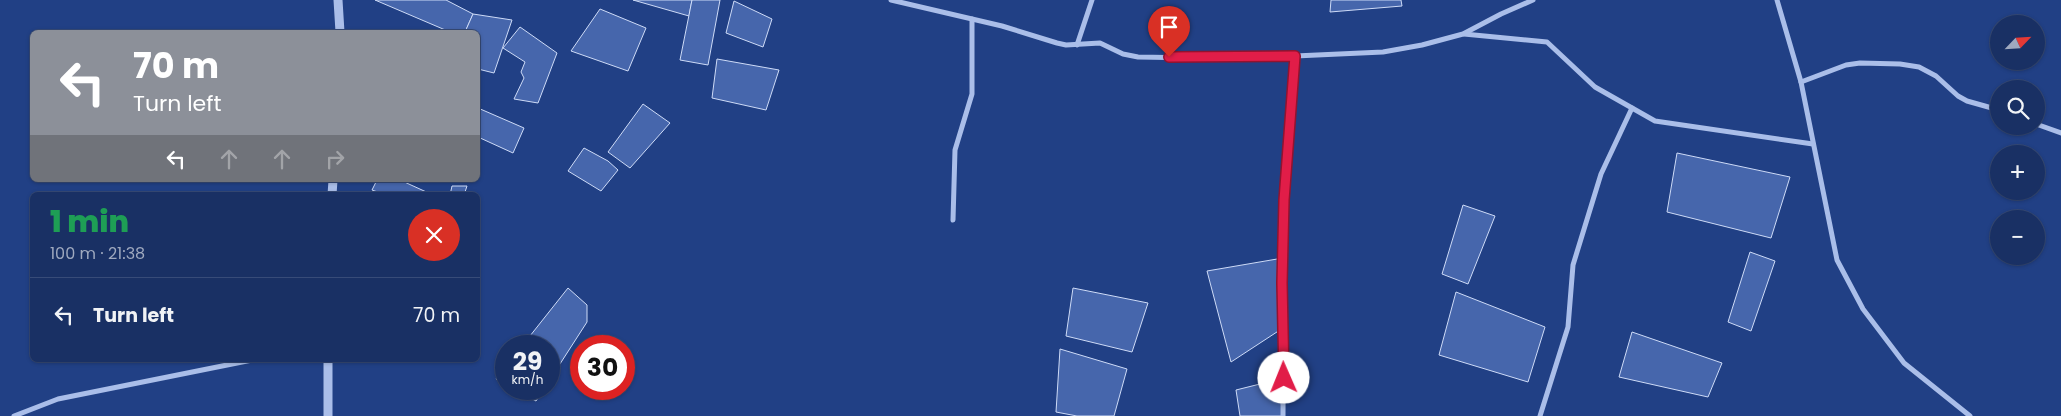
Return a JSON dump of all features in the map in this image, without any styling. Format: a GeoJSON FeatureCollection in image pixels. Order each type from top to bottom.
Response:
{"type":"FeatureCollection","features":[{"type":"Feature","properties":{"kind":"street"},"geometry":{"type":"LineString","coordinates":[[338,0],[340,30]]}},
{"type":"Feature","properties":{"kind":"street"},"geometry":{"type":"LineString","coordinates":[[892,0],[1002,26],[1046,41],[1077,45],[1100,43],[1123,54],[1138,57],[1295,56],[1383,52],[1422,45],[1463,34],[1533,0]]}},
{"type":"Feature","properties":{"kind":"street"},"geometry":{"type":"LineString","coordinates":[[1077,45],[1092,0]]}},
{"type":"Feature","properties":{"kind":"street"},"geometry":{"type":"LineString","coordinates":[[1777,0],[1801,82],[1837,260],[1863,309],[1904,364],[1970,416]]}},
{"type":"Feature","properties":{"kind":"street"},"geometry":{"type":"LineString","coordinates":[[953,220],[955,150],[972,94],[972,19]]}},
{"type":"Feature","properties":{"kind":"street"},"geometry":{"type":"LineString","coordinates":[[1463,34],[1547,42],[1595,87],[1654,121],[1813,144]]}},
{"type":"Feature","properties":{"kind":"street"},"geometry":{"type":"LineString","coordinates":[[1283,416],[1282,283],[1284,200],[1295,56]]}},
{"type":"Feature","properties":{"kind":"street"},"geometry":{"type":"LineString","coordinates":[[1801,82],[1846,65],[1860,63],[1900,64],[1919,67],[1936,76],[1958,96],[1967,101],[1990,107]]}},
{"type":"Feature","properties":{"kind":"street"},"geometry":{"type":"LineString","coordinates":[[1540,416],[1568,327],[1573,265],[1601,174],[1632,108]]}},
{"type":"Feature","properties":{"kind":"street"},"geometry":{"type":"LineString","coordinates":[[2045,127],[2061,133]]}},
{"type":"Feature","properties":{"kind":"street"},"geometry":{"type":"LineString","coordinates":[[14,416],[58,399],[242,362]]}},
{"type":"Feature","properties":{"kind":"street"},"geometry":{"type":"LineString","coordinates":[[328,362],[328,416]]}},
{"type":"Feature","properties":{"kind":"building"},"geometry":{"type":"Polygon","coordinates":[[[375,0],[446,0],[473,14],[466,30],[445,30],[375,0]]]}},
{"type":"Feature","properties":{"kind":"building"},"geometry":{"type":"Polygon","coordinates":[[[633,0],[692,0],[689,16],[633,0]]]}},
{"type":"Feature","properties":{"kind":"building"},"geometry":{"type":"Polygon","coordinates":[[[692,0],[720,0],[708,65],[680,60],[692,0]]]}},
{"type":"Feature","properties":{"kind":"building"},"geometry":{"type":"Polygon","coordinates":[[[1331,0],[1401,0],[1402,6],[1330,12],[1331,0]]]}},
{"type":"Feature","properties":{"kind":"building"},"geometry":{"type":"Polygon","coordinates":[[[734,1],[772,19],[763,47],[726,33],[734,1]]]}},
{"type":"Feature","properties":{"kind":"building"},"geometry":{"type":"Polygon","coordinates":[[[600,9],[646,28],[628,71],[571,51],[600,9]]]}},
{"type":"Feature","properties":{"kind":"building"},"geometry":{"type":"Polygon","coordinates":[[[473,14],[512,20],[494,73],[480,70],[480,30],[466,30],[473,14]]]}},
{"type":"Feature","properties":{"kind":"building"},"geometry":{"type":"Polygon","coordinates":[[[520,27],[557,53],[538,103],[514,99],[524,78],[521,72],[525,62],[503,48],[520,27]]]}},
{"type":"Feature","properties":{"kind":"building"},"geometry":{"type":"Polygon","coordinates":[[[717,59],[779,70],[766,110],[712,98],[717,59]]]}},
{"type":"Feature","properties":{"kind":"building"},"geometry":{"type":"Polygon","coordinates":[[[643,104],[670,123],[630,168],[608,152],[643,104]]]}},
{"type":"Feature","properties":{"kind":"building"},"geometry":{"type":"Polygon","coordinates":[[[480,109],[524,128],[513,153],[480,138],[480,109]]]}},
{"type":"Feature","properties":{"kind":"building"},"geometry":{"type":"Polygon","coordinates":[[[584,148],[608,161],[618,170],[601,191],[568,171],[584,148]]]}},
{"type":"Feature","properties":{"kind":"building"},"geometry":{"type":"Polygon","coordinates":[[[1677,153],[1790,177],[1771,238],[1667,212],[1677,153]]]}},
{"type":"Feature","properties":{"kind":"building"},"geometry":{"type":"Polygon","coordinates":[[[376,182],[404,182],[426,192],[378,192],[372,190],[376,182]]]}},
{"type":"Feature","properties":{"kind":"building"},"geometry":{"type":"Polygon","coordinates":[[[452,186],[467,186],[465,192],[451,192],[452,186]]]}},
{"type":"Feature","properties":{"kind":"building"},"geometry":{"type":"Polygon","coordinates":[[[1463,205],[1495,216],[1468,284],[1442,274],[1463,205]]]}},
{"type":"Feature","properties":{"kind":"building"},"geometry":{"type":"Polygon","coordinates":[[[1750,252],[1775,261],[1751,331],[1728,322],[1750,252]]]}},
{"type":"Feature","properties":{"kind":"building"},"geometry":{"type":"Polygon","coordinates":[[[1283,258],[1283,328],[1231,362],[1207,271],[1283,258]]]}},
{"type":"Feature","properties":{"kind":"building"},"geometry":{"type":"Polygon","coordinates":[[[568,288],[587,305],[587,322],[579,335],[570,335],[570,348],[560,364],[560,335],[531,335],[568,288]]]}},
{"type":"Feature","properties":{"kind":"building"},"geometry":{"type":"Polygon","coordinates":[[[1073,288],[1148,303],[1132,352],[1066,336],[1073,288]]]}},
{"type":"Feature","properties":{"kind":"building"},"geometry":{"type":"Polygon","coordinates":[[[1456,292],[1545,327],[1528,382],[1439,355],[1456,292]]]}},
{"type":"Feature","properties":{"kind":"building"},"geometry":{"type":"Polygon","coordinates":[[[1632,332],[1722,363],[1708,397],[1619,377],[1632,332]]]}},
{"type":"Feature","properties":{"kind":"building"},"geometry":{"type":"Polygon","coordinates":[[[1060,349],[1127,369],[1114,416],[1077,416],[1056,412],[1060,349]]]}},
{"type":"Feature","properties":{"kind":"building"},"geometry":{"type":"Polygon","coordinates":[[[1276,380],[1284,416],[1240,416],[1236,390],[1276,380]]]}},
{"type":"Feature","properties":{"kind":"route"},"geometry":{"type":"LineString","coordinates":[[1169,57],[1295,56],[1284,200],[1282,283],[1284,378]]}}]}
